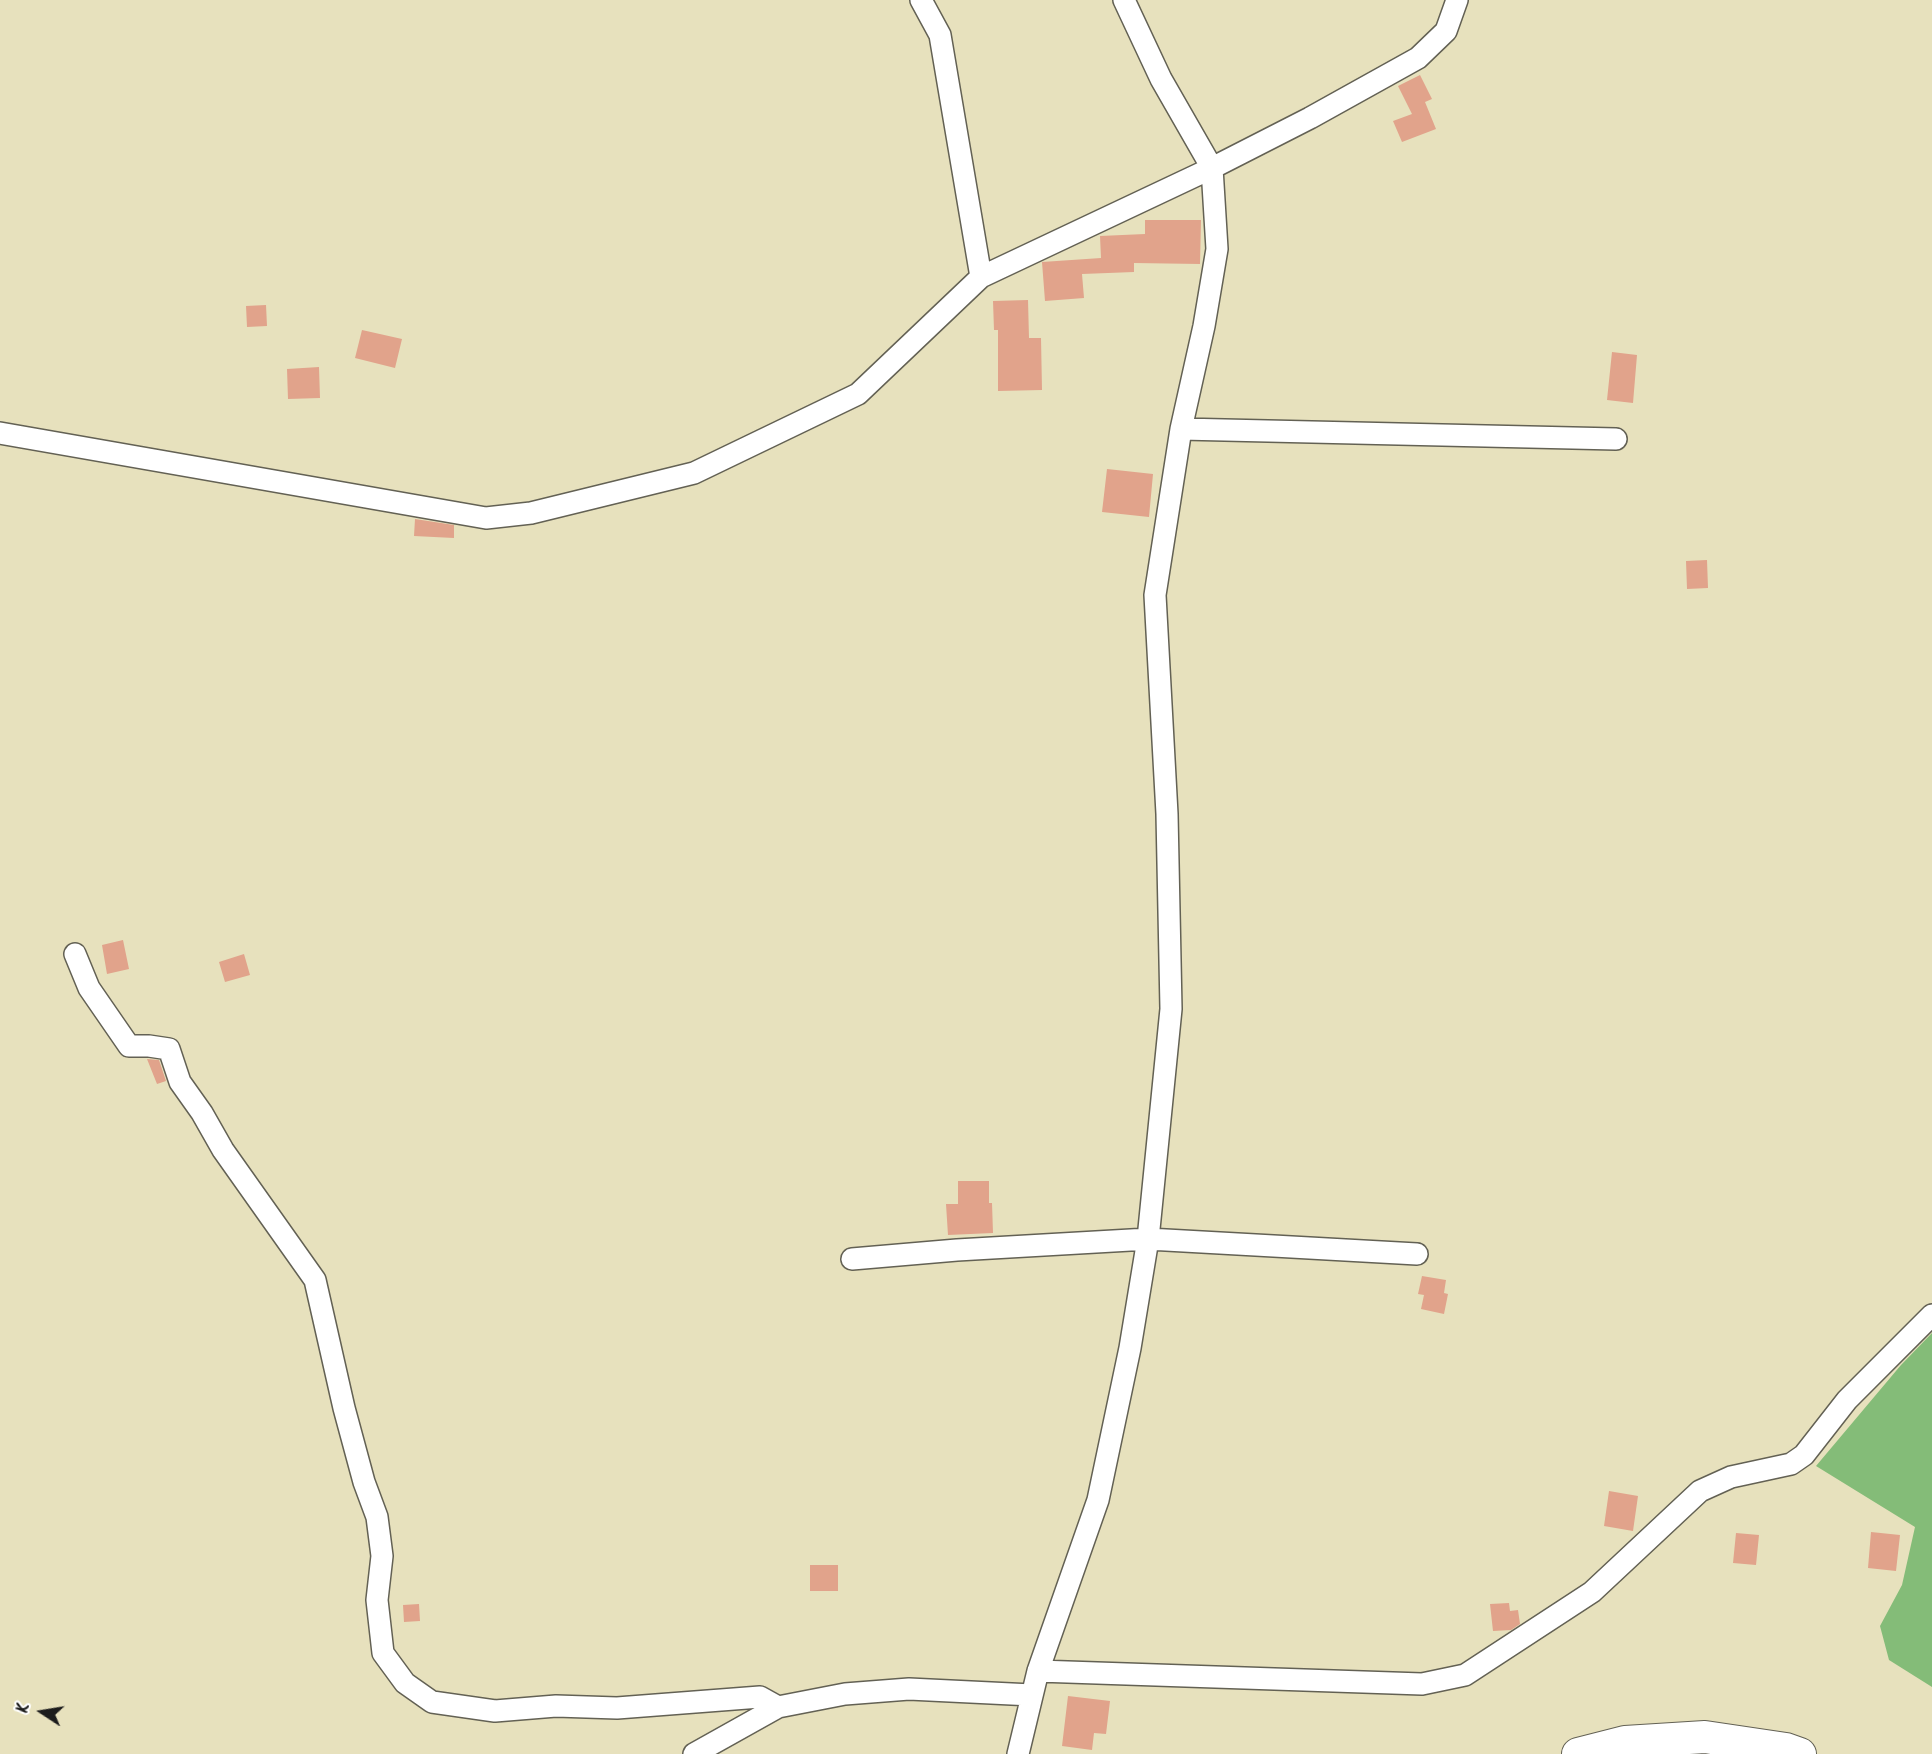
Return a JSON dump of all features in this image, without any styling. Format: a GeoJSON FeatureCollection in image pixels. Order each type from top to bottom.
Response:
{"type":"FeatureCollection","features":[{"type":"Feature","properties":{"kind":"highway"},"geometry":{"type":"LineString","coordinates":[[1578,1754],[1625,1743],[1705,1737],[1786,1749],[1800,1754]]}},
{"type":"Feature","properties":{"kind":"street"},"geometry":{"type":"LineString","coordinates":[[921,0],[940,35],[981,278]]}},
{"type":"Feature","properties":{"kind":"street"},"geometry":{"type":"LineString","coordinates":[[1018,1754],[1038,1671],[1098,1500],[1130,1348],[1148,1239],[1171,1009],[1167,814],[1155,595],[1182,429],[1204,326],[1217,249],[1212,168],[1161,79],[1124,0]]}},
{"type":"Feature","properties":{"kind":"street"},"geometry":{"type":"LineString","coordinates":[[0,433],[486,518],[531,513],[694,473],[858,394],[981,278],[1212,168],[1310,118],[1418,58],[1446,30],[1457,0]]}},
{"type":"Feature","properties":{"kind":"street"},"geometry":{"type":"LineString","coordinates":[[1182,429],[1616,439]]}},
{"type":"Feature","properties":{"kind":"street"},"geometry":{"type":"LineString","coordinates":[[75,954],[89,988],[129,1046],[169,1049],[180,1082],[202,1113],[223,1150],[315,1280],[344,1408],[364,1482],[377,1517],[382,1556],[377,1600],[383,1653],[405,1683],[432,1702],[495,1712],[556,1706],[617,1708],[760,1697],[778,1707]]}},
{"type":"Feature","properties":{"kind":"street"},"geometry":{"type":"LineString","coordinates":[[852,1259],[957,1250],[1148,1239],[1417,1254]]}},
{"type":"Feature","properties":{"kind":"street"},"geometry":{"type":"LineString","coordinates":[[1038,1671],[1422,1684],[1465,1675],[1592,1592],[1700,1491],[1731,1477],[1791,1464],[1804,1455],[1846,1400],[1932,1315]]}},
{"type":"Feature","properties":{"kind":"street"},"geometry":{"type":"LineString","coordinates":[[694,1754],[778,1707],[845,1694],[909,1689],[1032,1695]]}},
{"type":"Feature","properties":{"kind":"green space"},"geometry":{"type":"Polygon","coordinates":[[[1932,1333],[1932,1687],[1889,1660],[1880,1626],[1902,1585],[1915,1527],[1816,1466],[1901,1365],[1932,1333]]]}},
{"type":"Feature","properties":{"kind":"building"},"geometry":{"type":"Polygon","coordinates":[[[1420,75],[1432,99],[1425,102],[1436,129],[1402,142],[1393,121],[1412,114],[1398,86],[1420,75]]]}},
{"type":"Feature","properties":{"kind":"building"},"geometry":{"type":"Polygon","coordinates":[[[1145,220],[1201,220],[1200,264],[1134,263],[1134,272],[1082,274],[1084,298],[1045,301],[1042,262],[1101,258],[1100,236],[1145,234],[1145,220]]]}},
{"type":"Feature","properties":{"kind":"building"},"geometry":{"type":"Polygon","coordinates":[[[1028,300],[1029,338],[1041,338],[1042,390],[998,391],[998,330],[994,330],[993,301],[1028,300]]]}},
{"type":"Feature","properties":{"kind":"building"},"geometry":{"type":"Polygon","coordinates":[[[266,305],[267,326],[247,327],[246,306],[266,305]]]}},
{"type":"Feature","properties":{"kind":"building"},"geometry":{"type":"Polygon","coordinates":[[[362,330],[402,339],[395,368],[355,358],[362,330]]]}},
{"type":"Feature","properties":{"kind":"building"},"geometry":{"type":"Polygon","coordinates":[[[1612,352],[1637,355],[1633,403],[1607,400],[1612,352]]]}},
{"type":"Feature","properties":{"kind":"building"},"geometry":{"type":"Polygon","coordinates":[[[319,367],[320,398],[288,399],[287,369],[319,367]]]}},
{"type":"Feature","properties":{"kind":"building"},"geometry":{"type":"Polygon","coordinates":[[[1107,469],[1153,474],[1149,517],[1102,512],[1107,469]]]}},
{"type":"Feature","properties":{"kind":"building"},"geometry":{"type":"Polygon","coordinates":[[[415,519],[454,525],[454,538],[414,536],[415,519]]]}},
{"type":"Feature","properties":{"kind":"building"},"geometry":{"type":"Polygon","coordinates":[[[1707,560],[1708,588],[1687,589],[1686,561],[1707,560]]]}},
{"type":"Feature","properties":{"kind":"building"},"geometry":{"type":"Polygon","coordinates":[[[123,940],[129,969],[107,974],[102,945],[123,940]]]}},
{"type":"Feature","properties":{"kind":"building"},"geometry":{"type":"Polygon","coordinates":[[[244,954],[250,975],[225,982],[219,962],[244,954]]]}},
{"type":"Feature","properties":{"kind":"building"},"geometry":{"type":"Polygon","coordinates":[[[147,1059],[159,1060],[166,1081],[157,1084],[147,1059]]]}},
{"type":"Feature","properties":{"kind":"building"},"geometry":{"type":"Polygon","coordinates":[[[958,1181],[989,1181],[993,1233],[948,1235],[946,1204],[958,1204],[958,1181]]]}},
{"type":"Feature","properties":{"kind":"building"},"geometry":{"type":"Polygon","coordinates":[[[1422,1276],[1446,1280],[1444,1293],[1448,1294],[1444,1314],[1421,1309],[1424,1295],[1418,1294],[1422,1276]]]}},
{"type":"Feature","properties":{"kind":"building"},"geometry":{"type":"Polygon","coordinates":[[[1609,1491],[1638,1496],[1633,1531],[1604,1526],[1609,1491]]]}},
{"type":"Feature","properties":{"kind":"building"},"geometry":{"type":"Polygon","coordinates":[[[1871,1532],[1900,1535],[1896,1571],[1868,1568],[1871,1532]]]}},
{"type":"Feature","properties":{"kind":"building"},"geometry":{"type":"Polygon","coordinates":[[[1736,1533],[1759,1535],[1756,1565],[1733,1563],[1736,1533]]]}},
{"type":"Feature","properties":{"kind":"building"},"geometry":{"type":"Polygon","coordinates":[[[810,1565],[838,1565],[838,1591],[810,1591],[810,1565]]]}},
{"type":"Feature","properties":{"kind":"building"},"geometry":{"type":"Polygon","coordinates":[[[1509,1603],[1510,1611],[1518,1610],[1520,1624],[1511,1630],[1493,1631],[1490,1604],[1509,1603]]]}},
{"type":"Feature","properties":{"kind":"building"},"geometry":{"type":"Polygon","coordinates":[[[419,1604],[420,1621],[404,1622],[403,1605],[419,1604]]]}},
{"type":"Feature","properties":{"kind":"building"},"geometry":{"type":"Polygon","coordinates":[[[1068,1696],[1110,1701],[1106,1734],[1094,1733],[1092,1750],[1062,1746],[1068,1696]]]}}]}
